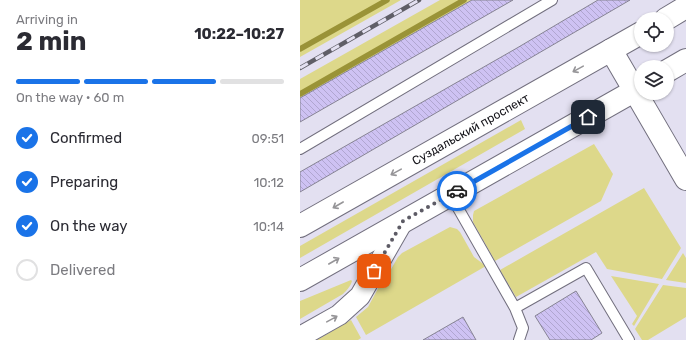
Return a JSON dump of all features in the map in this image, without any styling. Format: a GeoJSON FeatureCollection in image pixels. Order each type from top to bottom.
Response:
{"type":"FeatureCollection","features":[{"type":"Feature","properties":{"kind":"main road"},"geometry":{"type":"LineString","coordinates":[[674,14],[686,7]]}},
{"type":"Feature","properties":{"kind":"main road","name":"Суздальский проспект"},"geometry":{"type":"LineString","coordinates":[[300,226],[634,37]]}},
{"type":"Feature","properties":{"kind":"main road"},"geometry":{"type":"LineString","coordinates":[[612,50],[634,83]]}},
{"type":"Feature","properties":{"kind":"main road"},"geometry":{"type":"LineString","coordinates":[[674,68],[686,60]]}},
{"type":"Feature","properties":{"kind":"main road"},"geometry":{"type":"LineString","coordinates":[[300,280],[634,91]]}},
{"type":"Feature","properties":{"kind":"main road"},"geometry":{"type":"LineString","coordinates":[[644,100],[686,179]]}},
{"type":"Feature","properties":{"kind":"street"},"geometry":{"type":"LineString","coordinates":[[300,337],[339,315],[360,296],[403,221]]}},
{"type":"Feature","properties":{"kind":"lane"},"geometry":{"type":"LineString","coordinates":[[300,149],[552,0]]}},
{"type":"Feature","properties":{"kind":"lane"},"geometry":{"type":"LineString","coordinates":[[450,194],[515,308],[523,328],[519,340]]}},
{"type":"Feature","properties":{"kind":"lane"},"geometry":{"type":"LineString","coordinates":[[515,308],[586,268],[629,340]]}},
{"type":"Feature","properties":{"kind":"shaded area"},"geometry":{"type":"Polygon","coordinates":[[[300,0],[401,0],[300,57],[300,0]]]}},
{"type":"Feature","properties":{"kind":"shaded area"},"geometry":{"type":"Polygon","coordinates":[[[440,0],[472,0],[300,98],[300,79],[440,0]]]}},
{"type":"Feature","properties":{"kind":"shaded area"},"geometry":{"type":"Polygon","coordinates":[[[521,120],[525,129],[300,258],[300,246],[521,120]]]}},
{"type":"Feature","properties":{"kind":"shaded area"},"geometry":{"type":"Polygon","coordinates":[[[594,144],[613,174],[601,201],[495,261],[473,222],[474,211],[594,144]]]}},
{"type":"Feature","properties":{"kind":"shaded area"},"geometry":{"type":"Polygon","coordinates":[[[644,188],[681,248],[662,279],[607,269],[596,252],[516,297],[500,270],[644,188]]]}},
{"type":"Feature","properties":{"kind":"shaded area"},"geometry":{"type":"Polygon","coordinates":[[[450,227],[457,229],[460,232],[474,257],[486,266],[366,335],[356,317],[368,307],[388,270],[390,271],[398,257],[402,253],[450,227]]]}},
{"type":"Feature","properties":{"kind":"shaded area"},"geometry":{"type":"Polygon","coordinates":[[[683,253],[686,258],[686,283],[666,280],[683,253]]]}},
{"type":"Feature","properties":{"kind":"shaded area"},"geometry":{"type":"Polygon","coordinates":[[[611,276],[659,284],[634,326],[632,324],[637,316],[611,276]]]}},
{"type":"Feature","properties":{"kind":"shaded area"},"geometry":{"type":"Polygon","coordinates":[[[351,280],[351,285],[343,294],[300,319],[300,301],[351,280]]]}},
{"type":"Feature","properties":{"kind":"shaded area"},"geometry":{"type":"Polygon","coordinates":[[[663,285],[686,288],[686,317],[648,340],[642,340],[635,329],[663,285]]]}},
{"type":"Feature","properties":{"kind":"shaded area"},"geometry":{"type":"Polygon","coordinates":[[[351,320],[361,338],[358,340],[317,340],[351,320]]]}},
{"type":"Feature","properties":{"kind":"building"},"geometry":{"type":"Polygon","coordinates":[[[472,0],[513,0],[300,122],[300,98],[472,0]]]}},
{"type":"Feature","properties":{"kind":"building"},"geometry":{"type":"Polygon","coordinates":[[[598,0],[630,0],[300,192],[300,172],[598,0]]]}},
{"type":"Feature","properties":{"kind":"building"},"geometry":{"type":"Polygon","coordinates":[[[576,291],[602,333],[591,340],[550,340],[535,316],[576,291]]]}},
{"type":"Feature","properties":{"kind":"building"},"geometry":{"type":"Polygon","coordinates":[[[463,317],[476,340],[423,340],[463,317]]]}},
{"type":"Feature","properties":{"kind":"waterway"},"geometry":{"type":"LineString","coordinates":[[300,49],[387,0]]}},
{"type":"Feature","properties":{"kind":"waterway"},"geometry":{"type":"LineString","coordinates":[[300,94],[464,0]]}},
{"type":"Feature","properties":{"kind":"railway"},"geometry":{"type":"LineString","coordinates":[[300,68],[419,0]]}},
{"type":"Feature","properties":{"kind":"way so far"},"geometry":{"type":"LineString","coordinates":[[374,271],[403,221],[457,191]]}},
{"type":"Feature","properties":{"kind":"route"},"geometry":{"type":"LineString","coordinates":[[457,191],[588,117]]}}]}
